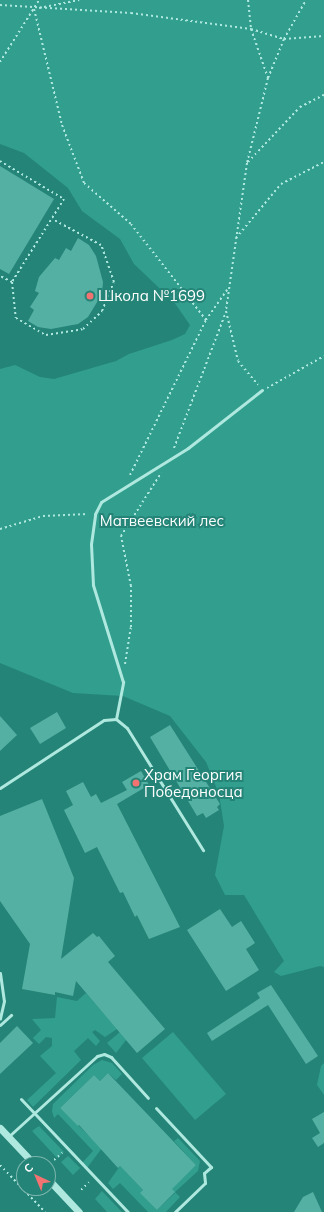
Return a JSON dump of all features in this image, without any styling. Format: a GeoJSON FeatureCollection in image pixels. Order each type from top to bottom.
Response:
{"type":"FeatureCollection","features":[{"type":"Feature","properties":{"kind":"street"},"geometry":{"type":"LineString","coordinates":[[0,1128],[26,1156]]}},
{"type":"Feature","properties":{"kind":"street"},"geometry":{"type":"LineString","coordinates":[[56,1188],[79,1212]]}},
{"type":"Feature","properties":{"kind":"lane"},"geometry":{"type":"LineString","coordinates":[[116,719],[123,682],[93,585],[91,544],[95,514],[101,502],[170,459],[228,418],[262,390]]}},
{"type":"Feature","properties":{"kind":"lane"},"geometry":{"type":"LineString","coordinates":[[0,788],[104,720],[116,719],[127,728],[203,850]]}},
{"type":"Feature","properties":{"kind":"lane"},"geometry":{"type":"LineString","coordinates":[[0,973],[4,1001],[0,1019]]}},
{"type":"Feature","properties":{"kind":"lane"},"geometry":{"type":"LineString","coordinates":[[0,1025],[11,1015]]}},
{"type":"Feature","properties":{"kind":"lane"},"geometry":{"type":"LineString","coordinates":[[8,1137],[97,1056],[104,1054],[111,1057],[148,1098]]}},
{"type":"Feature","properties":{"kind":"lane"},"geometry":{"type":"LineString","coordinates":[[21,1099],[128,1212]]}},
{"type":"Feature","properties":{"kind":"lane"},"geometry":{"type":"LineString","coordinates":[[156,1108],[211,1167],[204,1173],[205,1183],[175,1212]]}},
{"type":"Feature","properties":{"kind":"path"},"geometry":{"type":"LineString","coordinates":[[0,62],[39,0]]}},
{"type":"Feature","properties":{"kind":"path"},"geometry":{"type":"LineString","coordinates":[[34,9],[79,0]]}},
{"type":"Feature","properties":{"kind":"path"},"geometry":{"type":"LineString","coordinates":[[248,0],[251,29],[268,78]]}},
{"type":"Feature","properties":{"kind":"path"},"geometry":{"type":"LineString","coordinates":[[125,666],[131,627],[131,586],[121,536],[170,459],[226,311],[228,288],[247,163],[268,78],[284,39],[306,0]]}},
{"type":"Feature","properties":{"kind":"path"},"geometry":{"type":"LineString","coordinates":[[0,5],[34,9],[131,13],[251,29],[284,39],[324,36]]}},
{"type":"Feature","properties":{"kind":"path"},"geometry":{"type":"LineString","coordinates":[[34,9],[62,125],[84,183],[131,224],[206,320]]}},
{"type":"Feature","properties":{"kind":"path"},"geometry":{"type":"LineString","coordinates":[[247,163],[300,107],[324,95]]}},
{"type":"Feature","properties":{"kind":"path"},"geometry":{"type":"LineString","coordinates":[[0,160],[64,199],[52,218],[12,282],[16,318],[46,336],[84,329],[102,311],[114,282],[101,244],[52,218]]}},
{"type":"Feature","properties":{"kind":"path"},"geometry":{"type":"LineString","coordinates":[[235,239],[281,184],[324,162]]}},
{"type":"Feature","properties":{"kind":"path"},"geometry":{"type":"LineString","coordinates":[[0,276],[12,282]]}},
{"type":"Feature","properties":{"kind":"path"},"geometry":{"type":"LineString","coordinates":[[123,489],[206,320],[228,288]]}},
{"type":"Feature","properties":{"kind":"path"},"geometry":{"type":"LineString","coordinates":[[226,311],[238,361],[262,390],[324,356]]}},
{"type":"Feature","properties":{"kind":"path"},"geometry":{"type":"LineString","coordinates":[[0,529],[43,516],[95,514]]}},
{"type":"Feature","properties":{"kind":"path"},"geometry":{"type":"LineString","coordinates":[[56,1158],[67,1148]]}},
{"type":"Feature","properties":{"kind":"path"},"geometry":{"type":"LineString","coordinates":[[0,1165],[45,1212]]}},
{"type":"Feature","properties":{"kind":"path"},"geometry":{"type":"LineString","coordinates":[[82,1190],[94,1176]]}},
{"type":"Feature","properties":{"kind":"green space","name":"Матвеевский лес"},"geometry":{"type":"Polygon","coordinates":[[[0,0],[324,0],[324,967],[320,966],[281,976],[274,972],[284,961],[244,895],[225,895],[215,875],[224,826],[219,794],[206,762],[170,716],[123,696],[73,693],[0,663],[0,369],[15,365],[40,377],[54,379],[116,361],[129,354],[172,340],[185,334],[190,325],[174,302],[134,264],[120,239],[82,211],[68,188],[24,153],[0,144],[0,0]]]}},
{"type":"Feature","properties":{"kind":"green space"},"geometry":{"type":"Polygon","coordinates":[[[86,993],[117,1029],[105,1037],[95,1030],[92,1032],[100,1041],[96,1046],[88,1038],[74,1051],[81,1060],[33,1107],[27,1100],[56,1073],[40,1056],[52,1046],[52,1038],[46,1037],[39,1044],[33,1038],[41,1030],[32,1019],[55,1018],[57,997],[77,1001],[86,993]]]}},
{"type":"Feature","properties":{"kind":"green space"},"geometry":{"type":"Polygon","coordinates":[[[120,1032],[126,1040],[116,1053],[107,1043],[120,1032]]]}},
{"type":"Feature","properties":{"kind":"green space"},"geometry":{"type":"Polygon","coordinates":[[[173,1032],[226,1094],[195,1120],[142,1058],[173,1032]]]}},
{"type":"Feature","properties":{"kind":"green space"},"geometry":{"type":"Polygon","coordinates":[[[102,1060],[112,1063],[122,1074],[116,1080],[108,1073],[100,1081],[94,1075],[60,1108],[102,1148],[87,1168],[82,1163],[93,1151],[58,1114],[54,1118],[52,1111],[53,1104],[93,1065],[102,1060]]]}},
{"type":"Feature","properties":{"kind":"green space"},"geometry":{"type":"Polygon","coordinates":[[[324,1063],[324,1095],[317,1085],[321,1066],[324,1063]]]}},
{"type":"Feature","properties":{"kind":"green space"},"geometry":{"type":"Polygon","coordinates":[[[39,1126],[64,1152],[57,1158],[32,1131],[39,1126]]]}},
{"type":"Feature","properties":{"kind":"green space"},"geometry":{"type":"Polygon","coordinates":[[[178,1138],[200,1161],[198,1171],[175,1192],[180,1197],[166,1212],[148,1212],[120,1183],[113,1189],[108,1183],[120,1166],[143,1190],[141,1193],[157,1210],[175,1193],[170,1187],[196,1165],[174,1141],[178,1138]]]}},
{"type":"Feature","properties":{"kind":"green space"},"geometry":{"type":"Polygon","coordinates":[[[68,1156],[80,1168],[73,1175],[61,1162],[68,1156]]]}},
{"type":"Feature","properties":{"kind":"green space"},"geometry":{"type":"Polygon","coordinates":[[[102,1191],[122,1212],[107,1212],[95,1199],[102,1191]]]}},
{"type":"Feature","properties":{"kind":"building"},"geometry":{"type":"Polygon","coordinates":[[[0,166],[54,199],[9,274],[0,269],[0,166]]]}},
{"type":"Feature","properties":{"kind":"building"},"geometry":{"type":"Polygon","coordinates":[[[78,238],[89,245],[96,256],[103,282],[102,294],[88,317],[78,324],[51,329],[38,327],[28,321],[34,310],[30,307],[39,293],[35,291],[39,277],[55,258],[59,260],[66,248],[71,251],[78,238]]]}},
{"type":"Feature","properties":{"kind":"building"},"geometry":{"type":"Polygon","coordinates":[[[57,712],[66,728],[40,744],[30,728],[57,712]]]}},
{"type":"Feature","properties":{"kind":"building"},"geometry":{"type":"Polygon","coordinates":[[[0,716],[17,735],[0,751],[0,716]]]}},
{"type":"Feature","properties":{"kind":"building"},"geometry":{"type":"Polygon","coordinates":[[[170,725],[220,804],[217,807],[219,810],[206,818],[203,813],[197,816],[150,737],[170,725]]]}},
{"type":"Feature","properties":{"kind":"building"},"geometry":{"type":"Polygon","coordinates":[[[141,771],[149,785],[117,804],[180,927],[149,939],[137,915],[135,917],[123,892],[120,893],[97,847],[85,853],[64,810],[73,805],[66,791],[83,782],[91,797],[96,794],[101,803],[127,790],[122,782],[141,771]]]}},
{"type":"Feature","properties":{"kind":"building"},"geometry":{"type":"Polygon","coordinates":[[[42,799],[74,878],[61,959],[93,933],[97,937],[99,936],[115,956],[108,962],[165,1029],[137,1053],[76,981],[73,996],[55,992],[55,995],[22,989],[30,944],[0,901],[0,816],[42,799]]]}},
{"type":"Feature","properties":{"kind":"building"},"geometry":{"type":"Polygon","coordinates":[[[220,909],[232,927],[241,921],[255,943],[246,949],[259,970],[226,991],[187,930],[220,909]]]}},
{"type":"Feature","properties":{"kind":"building"},"geometry":{"type":"Polygon","coordinates":[[[271,985],[318,1056],[306,1064],[268,1005],[212,1041],[207,1033],[260,998],[257,993],[271,985]]]}},
{"type":"Feature","properties":{"kind":"building"},"geometry":{"type":"Polygon","coordinates":[[[17,1026],[33,1043],[0,1074],[0,1043],[17,1026]]]}},
{"type":"Feature","properties":{"kind":"building"},"geometry":{"type":"Polygon","coordinates":[[[108,1073],[196,1165],[172,1189],[175,1192],[157,1210],[140,1193],[143,1190],[120,1166],[118,1168],[79,1125],[78,1126],[60,1108],[94,1075],[100,1081],[108,1073]]]}},
{"type":"Feature","properties":{"kind":"building"},"geometry":{"type":"Polygon","coordinates":[[[324,1112],[324,1143],[318,1147],[312,1138],[320,1133],[312,1119],[324,1112]]]}},
{"type":"Feature","properties":{"kind":"building"},"geometry":{"type":"Polygon","coordinates":[[[313,1192],[322,1212],[294,1212],[303,1197],[313,1192]]]}},
{"type":"Feature","properties":{"kind":"place","name":"Школа №1699"},"geometry":{"type":"Point","coordinates":[90,296]}},
{"type":"Feature","properties":{"kind":"place","name":"Храм Георгия Победоносца"},"geometry":{"type":"Point","coordinates":[136,783]}}]}
